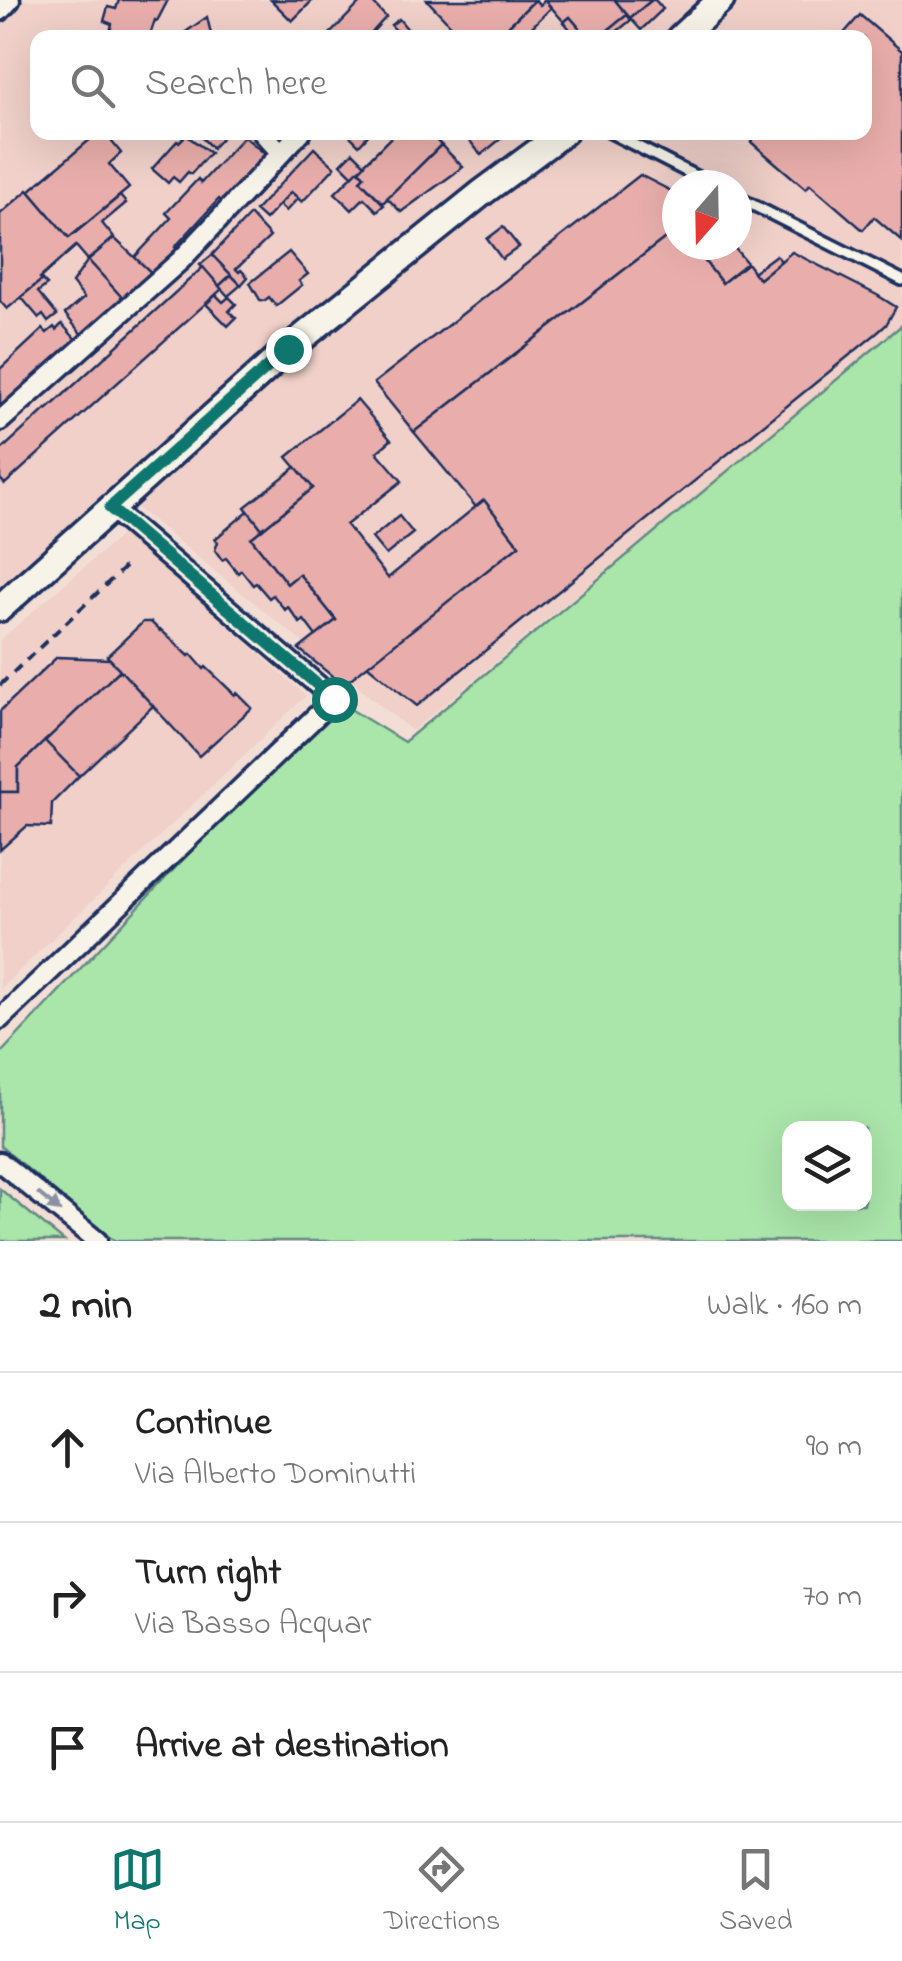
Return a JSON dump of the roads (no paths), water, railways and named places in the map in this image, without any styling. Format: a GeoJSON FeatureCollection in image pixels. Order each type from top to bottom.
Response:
{"type":"FeatureCollection","features":[{"type":"Feature","properties":{"kind":"main road"},"geometry":{"type":"LineString","coordinates":[[689,30],[721,0]]}},
{"type":"Feature","properties":{"kind":"main road"},"geometry":{"type":"LineString","coordinates":[[0,608],[288,349],[553,140]]}},
{"type":"Feature","properties":{"kind":"street"},"geometry":{"type":"LineString","coordinates":[[0,11],[10,0]]}},
{"type":"Feature","properties":{"kind":"street"},"geometry":{"type":"LineString","coordinates":[[269,140],[281,153]]}},
{"type":"Feature","properties":{"kind":"street"},"geometry":{"type":"LineString","coordinates":[[0,421],[181,260],[293,140]]}},
{"type":"Feature","properties":{"kind":"street"},"geometry":{"type":"LineString","coordinates":[[0,1019],[334,699],[110,508]]}},
{"type":"Feature","properties":{"kind":"street"},"geometry":{"type":"LineString","coordinates":[[0,1162],[97,1241]]}},
{"type":"Feature","properties":{"kind":"lane"},"geometry":{"type":"LineString","coordinates":[[625,140],[684,170]]}},
{"type":"Feature","properties":{"kind":"lane"},"geometry":{"type":"LineString","coordinates":[[752,205],[902,280]]}}]}
